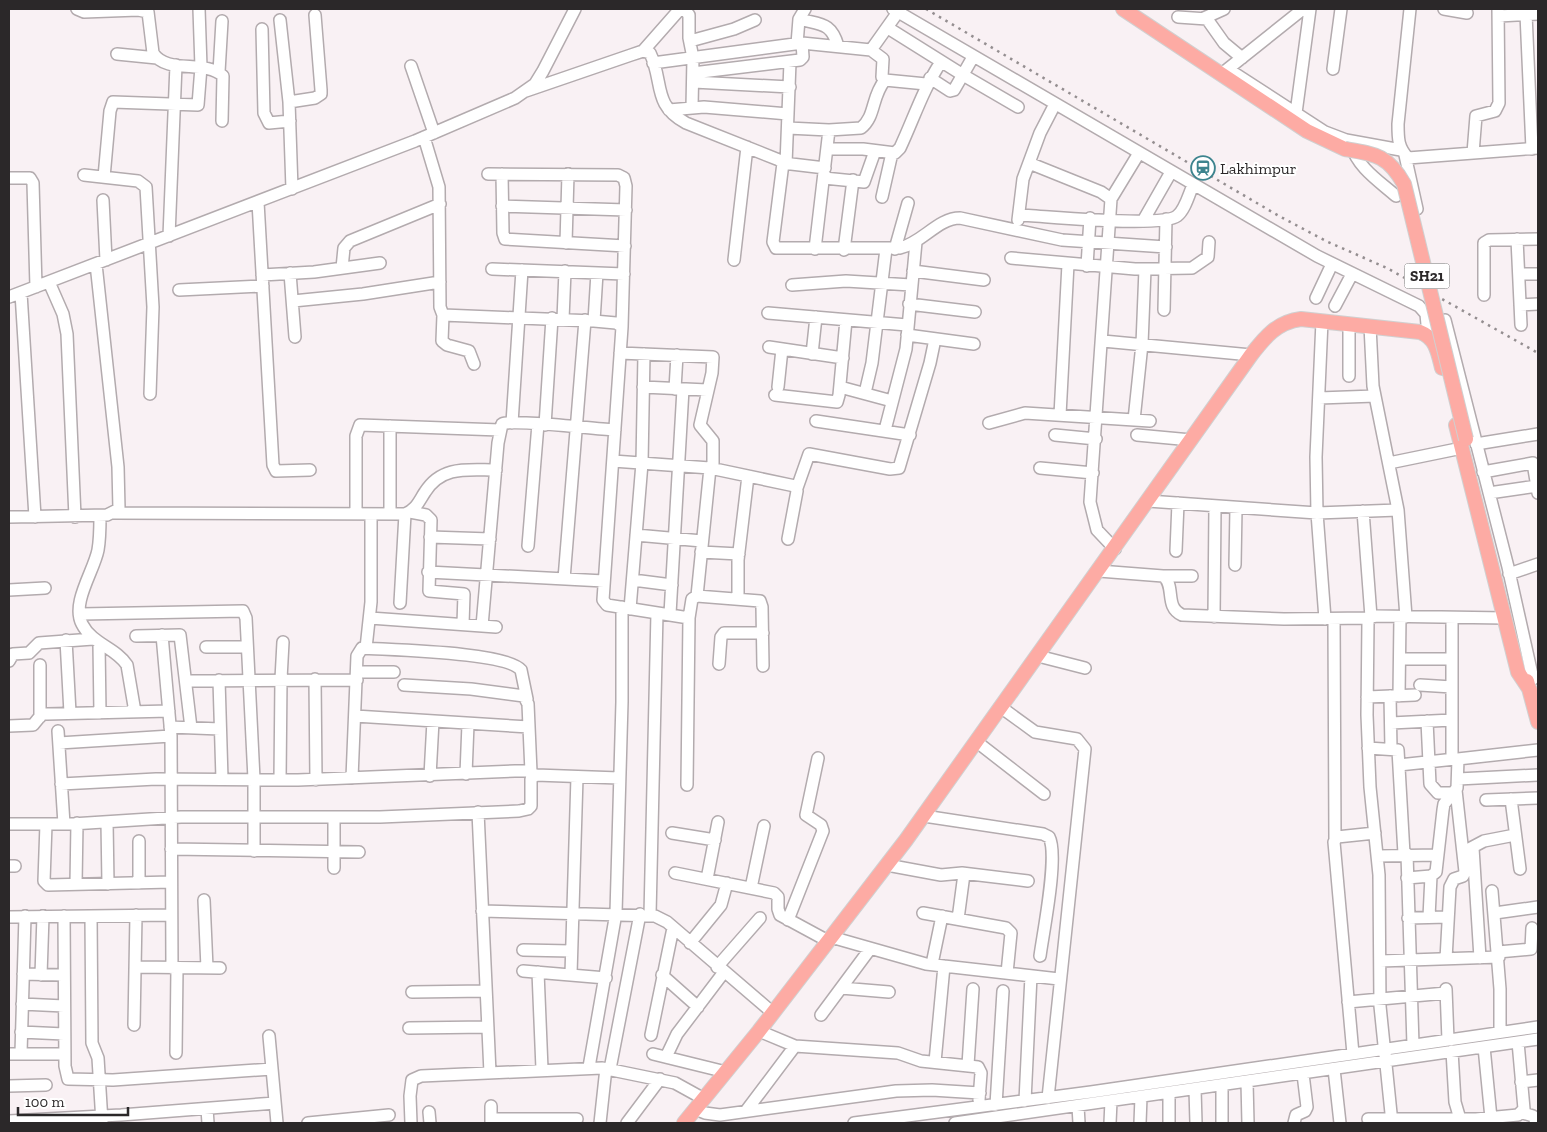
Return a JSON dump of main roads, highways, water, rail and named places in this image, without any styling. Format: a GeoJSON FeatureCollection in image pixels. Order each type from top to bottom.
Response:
{"type":"FeatureCollection","features":[{"type":"Feature","properties":{"kind":"main road","name":"SH21"},"geometry":{"type":"LineString","coordinates":[[1123,9],[1225,71],[1318,137],[1348,145],[1385,159],[1397,171],[1404,184],[1531,680],[1538,722]]}},
{"type":"Feature","properties":{"kind":"main road"},"geometry":{"type":"LineString","coordinates":[[684,1123],[759,1031],[924,816],[1251,355],[1270,332],[1289,320],[1322,321],[1413,331],[1428,335],[1434,342],[1518,672],[1531,680]]}},
{"type":"Feature","properties":{"kind":"railway"},"geometry":{"type":"LineString","coordinates":[[926,9],[1279,216],[1328,242],[1387,268],[1538,353]]}},
{"type":"Feature","properties":{"kind":"place","name":"Lakhimpur"},"geometry":{"type":"Point","coordinates":[1203,168]}}]}
